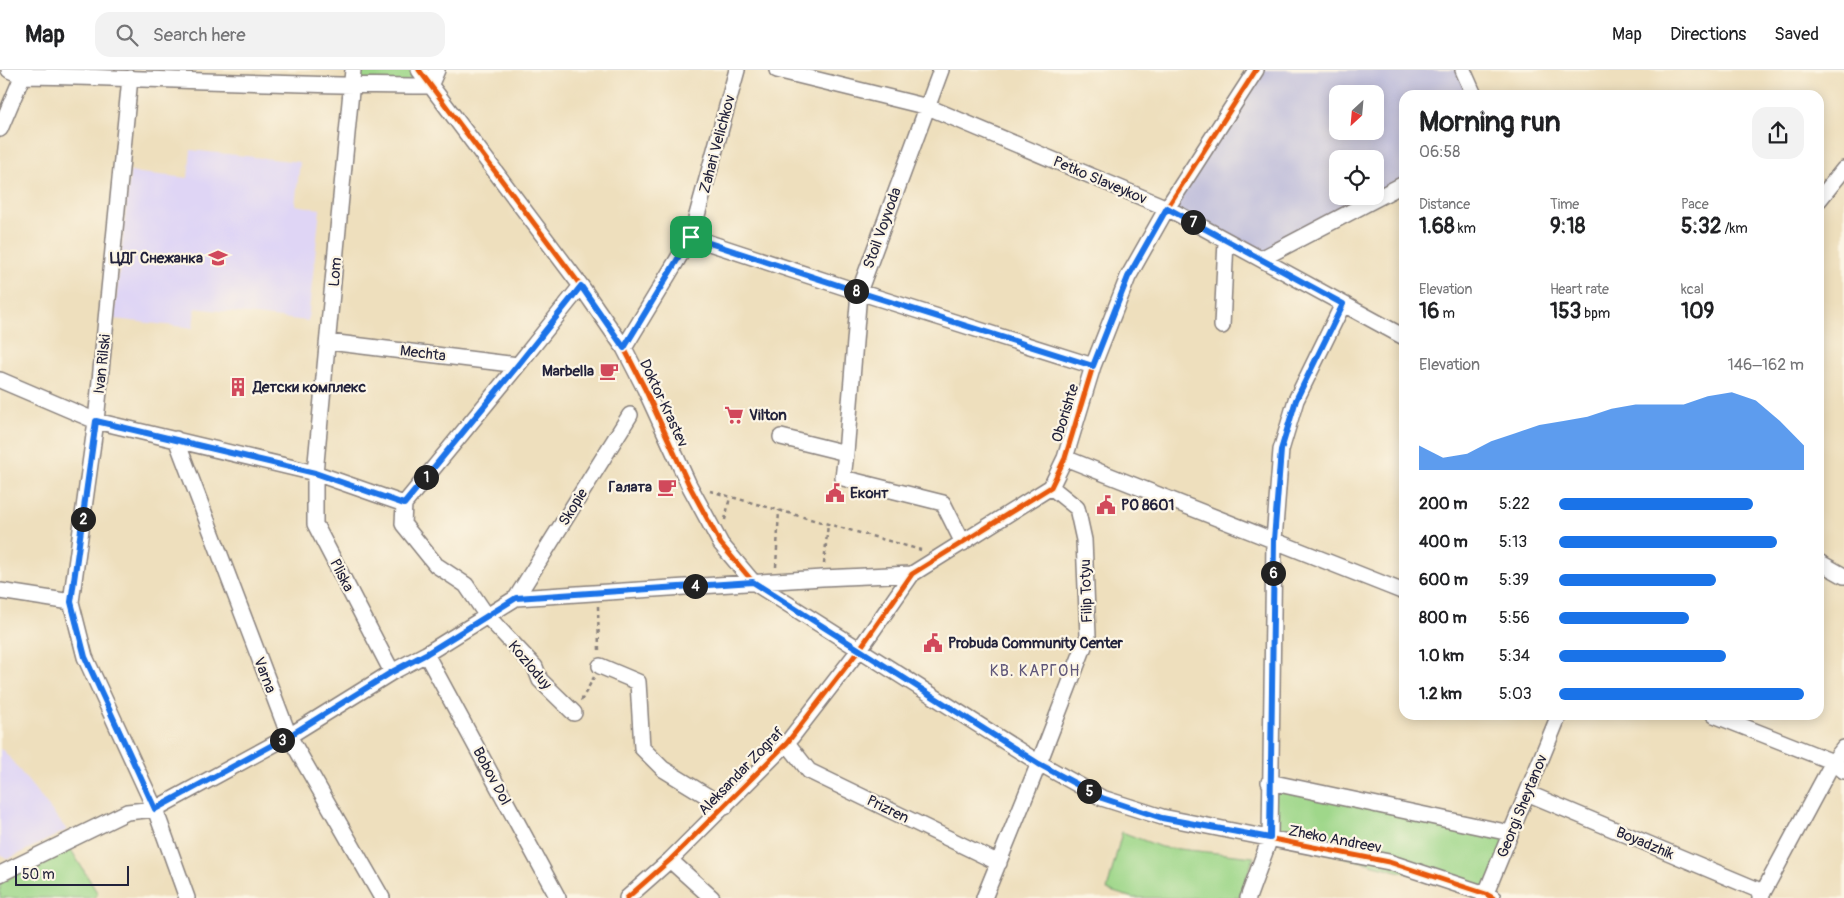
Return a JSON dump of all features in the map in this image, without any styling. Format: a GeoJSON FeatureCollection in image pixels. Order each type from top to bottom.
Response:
{"type":"FeatureCollection","features":[{"type":"Feature","properties":{"kind":"street","name":"Lom"},"geometry":{"type":"LineString","coordinates":[[315,473],[353,70]]}},
{"type":"Feature","properties":{"kind":"street","name":"Doktor Krastev"},"geometry":{"type":"LineString","coordinates":[[419,70],[581,286],[624,348],[645,389],[688,485],[720,544],[753,582]]}},
{"type":"Feature","properties":{"kind":"street"},"geometry":{"type":"LineString","coordinates":[[0,129],[19,72],[352,86],[430,86],[437,70]]}},
{"type":"Feature","properties":{"kind":"street","name":"Zahari Velichkov"},"geometry":{"type":"LineString","coordinates":[[624,348],[691,237],[737,70]]}},
{"type":"Feature","properties":{"kind":"street","name":"Petko Slaveykov"},"geometry":{"type":"LineString","coordinates":[[777,70],[928,106],[1167,208],[1399,334]]}},
{"type":"Feature","properties":{"kind":"street","name":"Stoil Voyvoda"},"geometry":{"type":"LineString","coordinates":[[941,70],[859,292],[843,478],[943,504],[963,543]]}},
{"type":"Feature","properties":{"kind":"street","name":"Oborishte"},"geometry":{"type":"LineString","coordinates":[[1051,487],[1065,458],[1093,366],[1128,277],[1167,208],[1256,70]]}},
{"type":"Feature","properties":{"kind":"street"},"geometry":{"type":"LineString","coordinates":[[1463,70],[1472,90]]}},
{"type":"Feature","properties":{"kind":"street","name":"Ivan Rilski"},"geometry":{"type":"LineString","coordinates":[[130,78],[96,421],[71,602],[85,657],[155,809],[187,898]]}},
{"type":"Feature","properties":{"kind":"street"},"geometry":{"type":"LineString","coordinates":[[1824,194],[1844,169]]}},
{"type":"Feature","properties":{"kind":"street"},"geometry":{"type":"LineString","coordinates":[[1261,259],[1399,187]]}},
{"type":"Feature","properties":{"kind":"street"},"geometry":{"type":"LineString","coordinates":[[691,237],[1093,366]]}},
{"type":"Feature","properties":{"kind":"street"},"geometry":{"type":"LineString","coordinates":[[1222,326],[1226,241]]}},
{"type":"Feature","properties":{"kind":"street"},"geometry":{"type":"LineString","coordinates":[[0,380],[96,421],[315,473],[404,504],[581,286]]}},
{"type":"Feature","properties":{"kind":"street"},"geometry":{"type":"LineString","coordinates":[[1248,898],[1270,838],[1269,782],[1274,540],[1281,450],[1296,400],[1343,304]]}},
{"type":"Feature","properties":{"kind":"street","name":"Mechta"},"geometry":{"type":"LineString","coordinates":[[328,342],[518,365]]}},
{"type":"Feature","properties":{"kind":"street","name":"Skopie"},"geometry":{"type":"LineString","coordinates":[[516,598],[630,415]]}},
{"type":"Feature","properties":{"kind":"street"},"geometry":{"type":"LineString","coordinates":[[780,437],[846,453]]}},
{"type":"Feature","properties":{"kind":"street","name":"Varna"},"geometry":{"type":"LineString","coordinates":[[176,439],[289,736],[382,898]]}},
{"type":"Feature","properties":{"kind":"street"},"geometry":{"type":"LineString","coordinates":[[1065,458],[1399,590]]}},
{"type":"Feature","properties":{"kind":"street","name":"Pliska"},"geometry":{"type":"LineString","coordinates":[[315,473],[316,524],[392,672]]}},
{"type":"Feature","properties":{"kind":"street"},"geometry":{"type":"LineString","coordinates":[[859,650],[912,574],[1051,487]]}},
{"type":"Feature","properties":{"kind":"street","name":"Filip Totyu"},"geometry":{"type":"LineString","coordinates":[[984,898],[1039,764],[1088,636],[1084,540],[1077,508],[1051,487]]}},
{"type":"Feature","properties":{"kind":"street","name":"Kozloduy"},"geometry":{"type":"LineString","coordinates":[[404,504],[403,524],[436,565],[466,585],[487,616],[535,667],[540,680],[574,713]]}},
{"type":"Feature","properties":{"kind":"street"},"geometry":{"type":"LineString","coordinates":[[1824,565],[1844,576]]}},
{"type":"Feature","properties":{"kind":"street"},"geometry":{"type":"LineString","coordinates":[[3,868],[127,812],[155,809],[289,736],[516,598],[753,582],[912,574]]}},
{"type":"Feature","properties":{"kind":"street","name":"Zheko Andreev"},"geometry":{"type":"LineString","coordinates":[[753,582],[1039,764],[1102,798],[1162,818],[1389,862],[1488,897]]}},
{"type":"Feature","properties":{"kind":"street"},"geometry":{"type":"LineString","coordinates":[[0,592],[71,602]]}},
{"type":"Feature","properties":{"kind":"street","name":"Aleksandar Zograf"},"geometry":{"type":"LineString","coordinates":[[627,898],[725,807],[787,743],[859,650]]}},
{"type":"Feature","properties":{"kind":"street","name":"Bobov Dol"},"geometry":{"type":"LineString","coordinates":[[426,654],[558,898]]}},
{"type":"Feature","properties":{"kind":"street"},"geometry":{"type":"LineString","coordinates":[[600,666],[638,682],[642,748],[663,769],[725,807]]}},
{"type":"Feature","properties":{"kind":"street","name":"Georgi Sheytanov"},"geometry":{"type":"LineString","coordinates":[[1488,897],[1510,833],[1557,720]]}},
{"type":"Feature","properties":{"kind":"street"},"geometry":{"type":"LineString","coordinates":[[1726,720],[1839,766]]}},
{"type":"Feature","properties":{"kind":"street","name":"Prizren"},"geometry":{"type":"LineString","coordinates":[[787,743],[809,771],[999,863]]}},
{"type":"Feature","properties":{"kind":"street"},"geometry":{"type":"LineString","coordinates":[[1762,895],[1839,766],[1844,748]]}},
{"type":"Feature","properties":{"kind":"street"},"geometry":{"type":"LineString","coordinates":[[1269,782],[1510,833]]}},
{"type":"Feature","properties":{"kind":"street","name":"Boyadzhik"},"geometry":{"type":"LineString","coordinates":[[1527,793],[1762,895]]}},
{"type":"Feature","properties":{"kind":"street"},"geometry":{"type":"LineString","coordinates":[[670,860],[712,898]]}},
{"type":"Feature","properties":{"kind":"path"},"geometry":{"type":"LineString","coordinates":[[688,485],[942,556]]}},
{"type":"Feature","properties":{"kind":"path"},"geometry":{"type":"LineString","coordinates":[[775,581],[779,510]]}},
{"type":"Feature","properties":{"kind":"path"},"geometry":{"type":"LineString","coordinates":[[822,578],[828,524]]}},
{"type":"Feature","properties":{"kind":"shaded area"},"geometry":{"type":"Polygon","coordinates":[[[1256,70],[1463,70],[1472,90],[1399,90],[1399,187],[1384,194],[1384,150],[1329,150],[1329,205],[1364,205],[1261,259],[1167,208],[1256,70]]]}},
{"type":"Feature","properties":{"kind":"shaded area","name":"ЦДГ Снежанка"},"geometry":{"type":"Polygon","coordinates":[[[191,150],[300,162],[295,205],[320,209],[308,321],[195,308],[193,328],[114,319],[130,172],[188,178],[191,150]]]}},
{"type":"Feature","properties":{"kind":"shaded area"},"geometry":{"type":"Polygon","coordinates":[[[0,749],[4,751],[67,830],[8,859],[0,854],[0,749]]]}},
{"type":"Feature","properties":{"kind":"green space"},"geometry":{"type":"Polygon","coordinates":[[[353,70],[437,70],[430,86],[352,86],[353,70]]]}},
{"type":"Feature","properties":{"kind":"green space"},"geometry":{"type":"Polygon","coordinates":[[[1269,782],[1510,833],[1486,894],[1270,838],[1269,782]]]}},
{"type":"Feature","properties":{"kind":"green space"},"geometry":{"type":"Polygon","coordinates":[[[1122,832],[1161,847],[1254,857],[1239,898],[1133,898],[1107,890],[1122,832]]]}},
{"type":"Feature","properties":{"kind":"green space"},"geometry":{"type":"Polygon","coordinates":[[[70,848],[98,894],[93,898],[0,898],[0,883],[70,848]]]}},
{"type":"Feature","properties":{"kind":"cycle path"},"geometry":{"type":"LineString","coordinates":[[419,70],[581,286],[624,348],[689,485],[721,544],[753,582],[1039,763],[1102,798],[1162,817],[1389,862],[1493,898]]}},
{"type":"Feature","properties":{"kind":"cycle path"},"geometry":{"type":"LineString","coordinates":[[627,898],[670,860],[787,743],[859,650],[912,574],[1051,487],[1065,458],[1093,366],[1128,277],[1167,208],[1256,70]]}},
{"type":"Feature","properties":{"kind":"place","name":"ЦДГ Снежанка"},"geometry":{"type":"Point","coordinates":[218,258]}},
{"type":"Feature","properties":{"kind":"place","name":"Marbella"},"geometry":{"type":"Point","coordinates":[609,371]}},
{"type":"Feature","properties":{"kind":"place","name":"Детски комплекс"},"geometry":{"type":"Point","coordinates":[238,387]}},
{"type":"Feature","properties":{"kind":"place","name":"Vilton"},"geometry":{"type":"Point","coordinates":[734,415]}},
{"type":"Feature","properties":{"kind":"place","name":"Галата"},"geometry":{"type":"Point","coordinates":[667,487]}},
{"type":"Feature","properties":{"kind":"place","name":"Еконт"},"geometry":{"type":"Point","coordinates":[835,493]}},
{"type":"Feature","properties":{"kind":"place","name":"PO 8601"},"geometry":{"type":"Point","coordinates":[1106,505]}},
{"type":"Feature","properties":{"kind":"place","name":"Probuda Community Center"},"geometry":{"type":"Point","coordinates":[933,643]}},
{"type":"Feature","properties":{"kind":"district","name":"КВ. КАРГОН"},"geometry":{"type":"Point","coordinates":[1035,670]}},
{"type":"Feature","properties":{"kind":"route"},"geometry":{"type":"LineString","coordinates":[[1167,208],[1343,304],[1296,400],[1281,450],[1274,540],[1269,782],[1270,838],[1162,818],[1102,798],[1039,764],[753,582],[516,598],[289,736],[155,809],[85,657],[71,602],[96,421],[315,473],[404,504],[581,286],[624,348],[691,237],[1093,366],[1128,277],[1167,208]]}}]}
